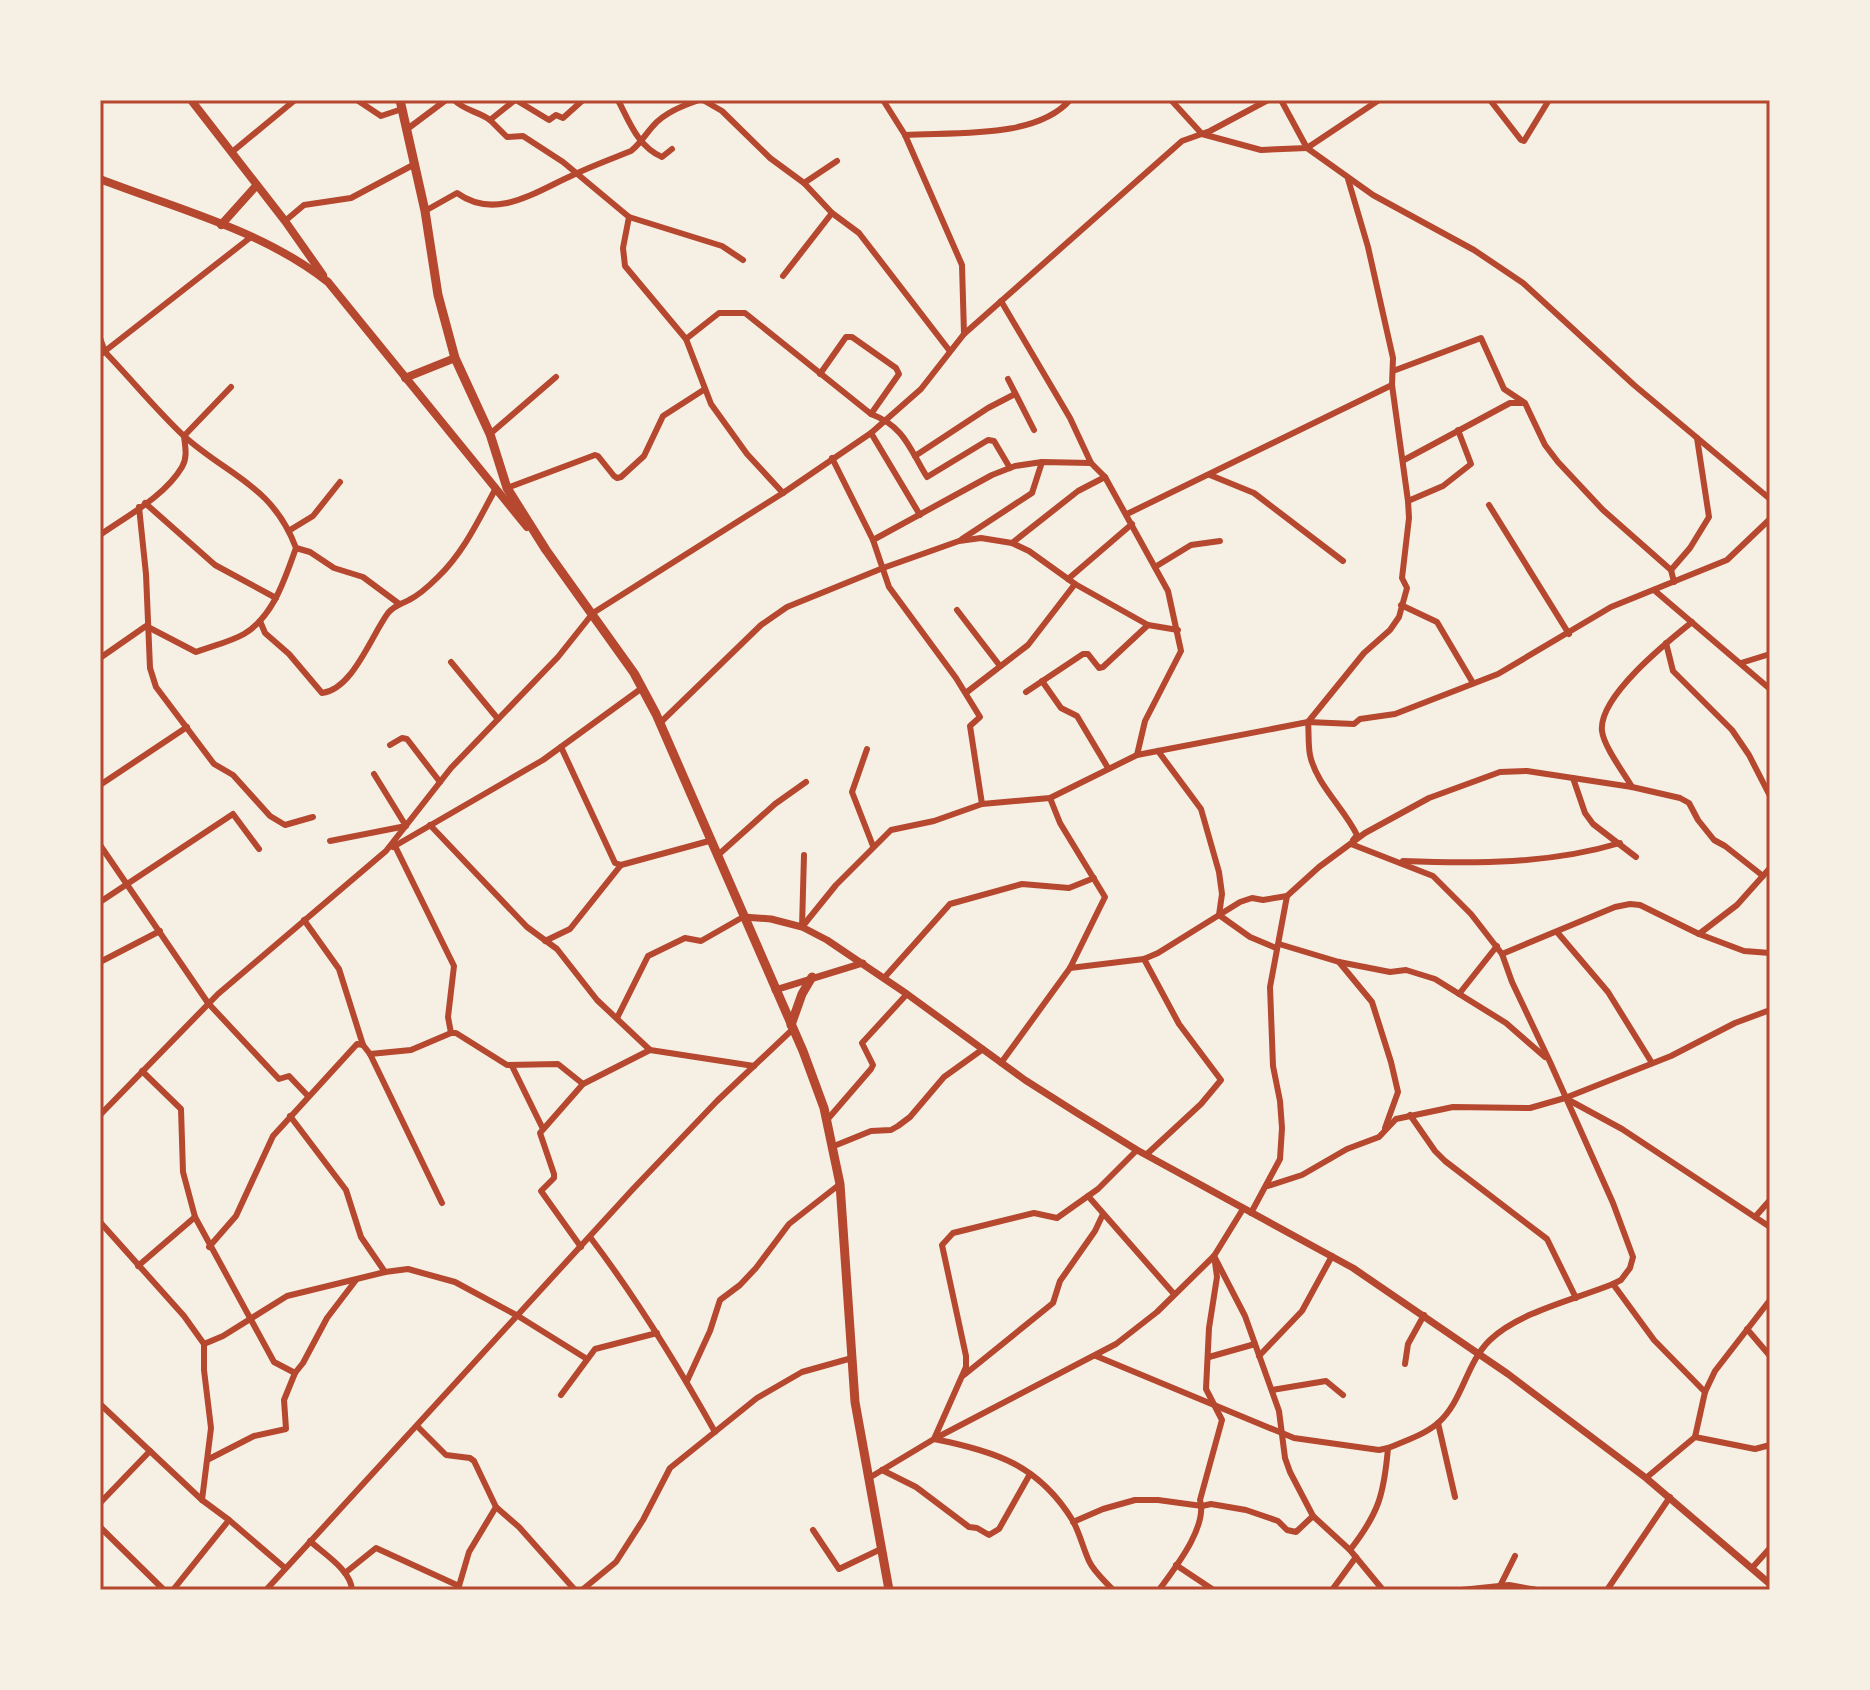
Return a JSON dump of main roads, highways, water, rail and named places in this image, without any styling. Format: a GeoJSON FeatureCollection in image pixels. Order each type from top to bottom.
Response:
{"type":"FeatureCollection","features":[{"type":"Feature","properties":{"kind":"main road"},"geometry":{"type":"LineString","coordinates":[[191,100],[328,282],[546,550],[593,613],[642,688],[660,723],[792,1027],[834,1146],[840,1184],[855,1402],[889,1590]]}},
{"type":"Feature","properties":{"kind":"main road"},"geometry":{"type":"LineString","coordinates":[[401,105],[425,211],[438,295],[455,358],[490,434],[507,488],[546,550]]}},
{"type":"Feature","properties":{"kind":"main road"},"geometry":{"type":"LineString","coordinates":[[100,179],[278,249],[328,282]]}},
{"type":"Feature","properties":{"kind":"main road"},"geometry":{"type":"LineString","coordinates":[[221,225],[256,186]]}},
{"type":"Feature","properties":{"kind":"main road"},"geometry":{"type":"LineString","coordinates":[[405,378],[455,358]]}},
{"type":"Feature","properties":{"kind":"main road"},"geometry":{"type":"LineString","coordinates":[[792,1027],[802,994],[812,977]]}}]}
